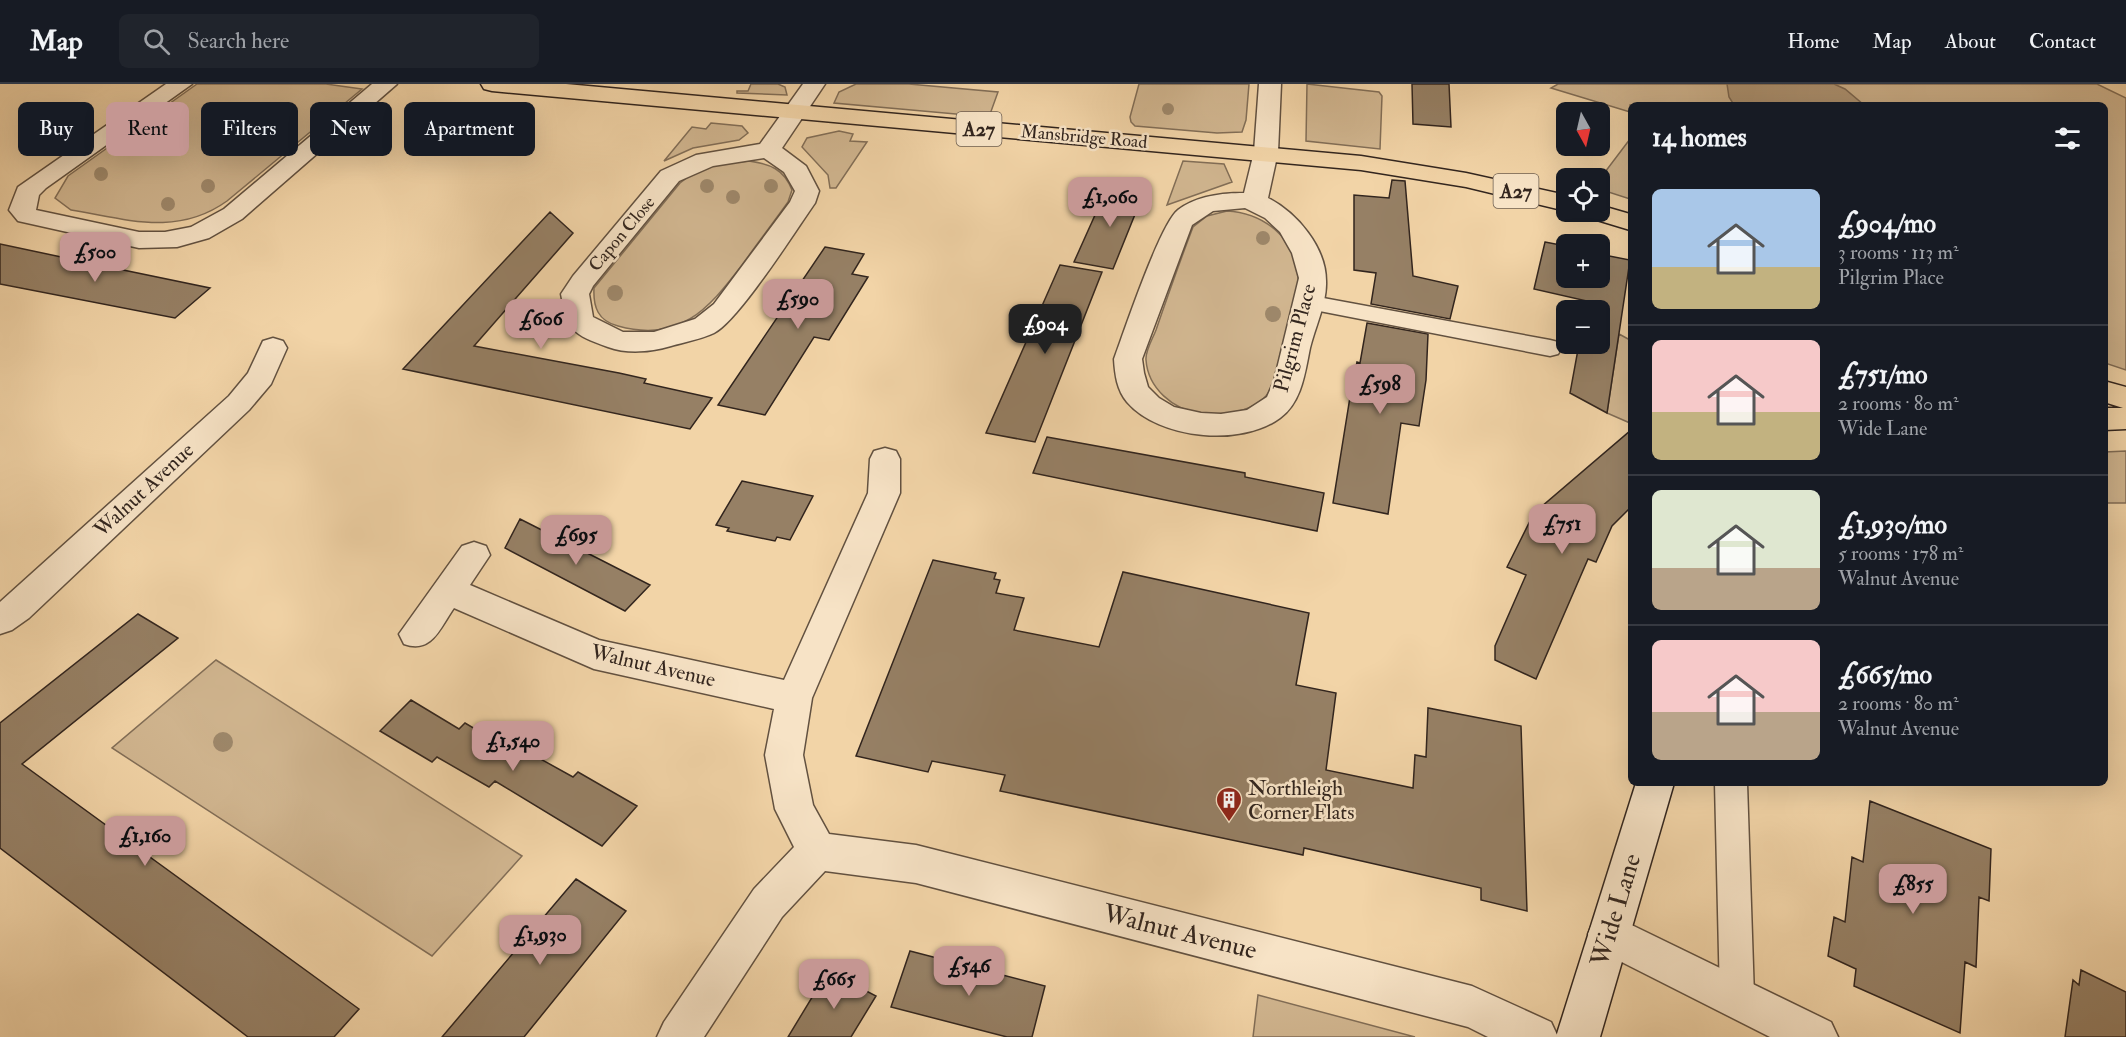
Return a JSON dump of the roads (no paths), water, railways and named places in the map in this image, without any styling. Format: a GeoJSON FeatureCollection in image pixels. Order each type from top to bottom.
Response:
{"type":"FeatureCollection","features":[{"type":"Feature","properties":{"kind":"main road","name":"Mansbridge Road"},"geometry":{"type":"LineString","coordinates":[[492,84],[794,113],[1361,162],[1466,180],[1556,201]]}},
{"type":"Feature","properties":{"kind":"main road"},"geometry":{"type":"LineString","coordinates":[[1610,216],[1628,221]]}},
{"type":"Feature","properties":{"kind":"main road"},"geometry":{"type":"LineString","coordinates":[[2108,392],[2126,398]]}},
{"type":"Feature","properties":{"kind":"main road"},"geometry":{"type":"LineString","coordinates":[[2108,419],[2126,418]]}},
{"type":"Feature","properties":{"kind":"street"},"geometry":{"type":"LineString","coordinates":[[181,84],[37,183],[27,192],[22,210],[27,216],[139,240],[157,242],[195,236],[212,229],[233,214],[386,84]]}},
{"type":"Feature","properties":{"kind":"street"},"geometry":{"type":"LineString","coordinates":[[768,150],[814,84]]}},
{"type":"Feature","properties":{"kind":"street"},"geometry":{"type":"LineString","coordinates":[[1255,201],[1266,152],[1269,84]]}},
{"type":"Feature","properties":{"kind":"street","name":"Capon Close"},"geometry":{"type":"LineString","coordinates":[[768,150],[785,159],[797,170],[807,191],[802,203],[724,310],[705,326],[655,341],[620,341],[594,331],[580,321],[576,294],[582,282],[670,177],[687,165],[704,160],[768,150]]}},
{"type":"Feature","properties":{"kind":"street","name":"Pilgrim Place"},"geometry":{"type":"LineString","coordinates":[[1234,200],[1255,201],[1272,210],[1291,226],[1305,248],[1313,279],[1285,392],[1273,409],[1261,417],[1223,426],[1197,423],[1170,416],[1151,407],[1137,394],[1129,375],[1128,359],[1180,222],[1186,214],[1199,208],[1234,200]]}},
{"type":"Feature","properties":{"kind":"street","name":"Walnut Avenue"},"geometry":{"type":"LineString","coordinates":[[0,621],[17,608],[239,403],[261,377],[273,348]]}},
{"type":"Feature","properties":{"kind":"street"},"geometry":{"type":"LineString","coordinates":[[679,1037],[768,903],[817,851],[794,808],[784,755],[794,698],[884,493],[885,459]]}},
{"type":"Feature","properties":{"kind":"street"},"geometry":{"type":"LineString","coordinates":[[416,634],[474,555]]}},
{"type":"Feature","properties":{"kind":"street","name":"Walnut Avenue"},"geometry":{"type":"LineString","coordinates":[[449,591],[594,654],[794,698]]}},
{"type":"Feature","properties":{"kind":"street","name":"Wide Lane"},"geometry":{"type":"LineString","coordinates":[[1578,1037],[1654,786]]}},
{"type":"Feature","properties":{"kind":"street","name":"Walnut Avenue"},"geometry":{"type":"LineString","coordinates":[[817,851],[915,864],[1472,1007],[1536,1037]]}},
{"type":"Feature","properties":{"kind":"street"},"geometry":{"type":"LineString","coordinates":[[1609,934],[1816,1037]]}},
{"type":"Feature","properties":{"kind":"lane"},"geometry":{"type":"LineString","coordinates":[[1307,302],[1550,348]]}},
{"type":"Feature","properties":{"kind":"lane"},"geometry":{"type":"LineString","coordinates":[[1731,786],[1737,998]]}},
{"type":"Feature","properties":{"kind":"place","name":"Northleigh Corner Flats"},"geometry":{"type":"Point","coordinates":[1229,823]}}]}
